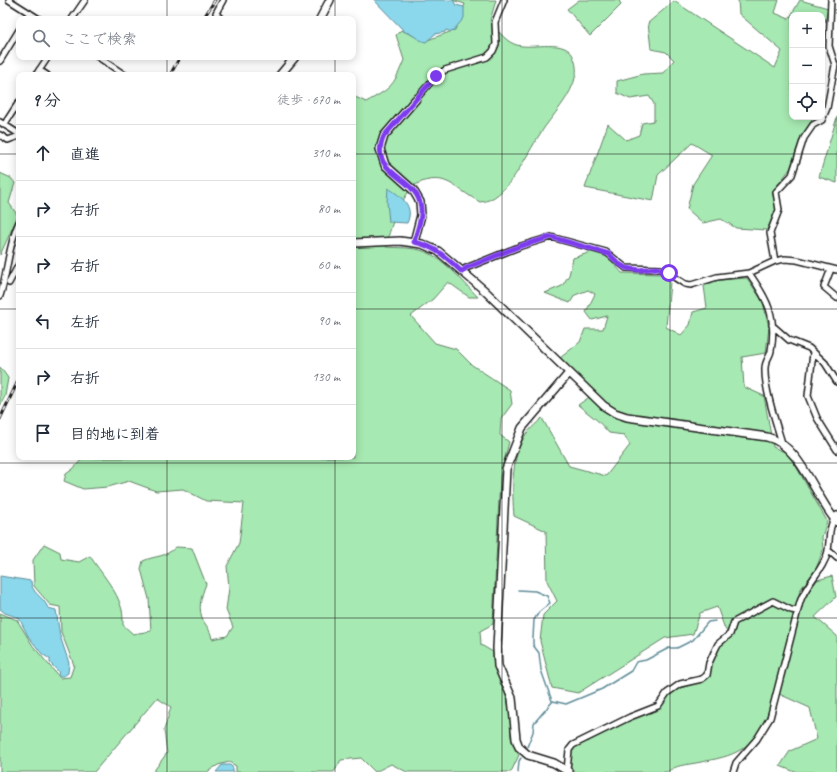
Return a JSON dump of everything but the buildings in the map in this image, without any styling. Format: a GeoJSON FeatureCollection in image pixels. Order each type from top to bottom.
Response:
{"type":"FeatureCollection","features":[{"type":"Feature","properties":{"kind":"street"},"geometry":{"type":"LineString","coordinates":[[9,0],[34,16]]}},
{"type":"Feature","properties":{"kind":"street"},"geometry":{"type":"LineString","coordinates":[[74,16],[85,0]]}},
{"type":"Feature","properties":{"kind":"street"},"geometry":{"type":"LineString","coordinates":[[218,16],[216,13],[223,0]]}},
{"type":"Feature","properties":{"kind":"street"},"geometry":{"type":"LineString","coordinates":[[322,16],[330,0]]}},
{"type":"Feature","properties":{"kind":"street"},"geometry":{"type":"LineString","coordinates":[[414,242],[421,215],[420,202],[413,190],[385,165],[380,149],[384,136],[436,76],[445,70],[486,57],[493,51],[496,44],[495,22],[504,0]]}},
{"type":"Feature","properties":{"kind":"street"},"geometry":{"type":"LineString","coordinates":[[775,261],[770,233],[779,210],[776,192],[792,175],[804,138],[813,125],[824,118],[830,97],[835,66],[829,46],[831,0]]}},
{"type":"Feature","properties":{"kind":"street"},"geometry":{"type":"LineString","coordinates":[[0,60],[16,35]]}},
{"type":"Feature","properties":{"kind":"street"},"geometry":{"type":"LineString","coordinates":[[39,72],[46,60]]}},
{"type":"Feature","properties":{"kind":"street"},"geometry":{"type":"LineString","coordinates":[[102,60],[120,72]]}},
{"type":"Feature","properties":{"kind":"street"},"geometry":{"type":"LineString","coordinates":[[282,72],[292,60]]}},
{"type":"Feature","properties":{"kind":"street"},"geometry":{"type":"LineString","coordinates":[[16,106],[2,123],[16,133]]}},
{"type":"Feature","properties":{"kind":"street"},"geometry":{"type":"LineString","coordinates":[[0,135],[8,140],[16,136]]}},
{"type":"Feature","properties":{"kind":"street"},"geometry":{"type":"LineString","coordinates":[[0,293],[16,235]]}},
{"type":"Feature","properties":{"kind":"street"},"geometry":{"type":"LineString","coordinates":[[462,272],[466,268],[520,246],[551,237],[609,254],[619,264],[626,268],[661,269],[685,284],[691,284],[717,277],[749,274],[775,261],[791,259],[837,270]]}},
{"type":"Feature","properties":{"kind":"street"},"geometry":{"type":"LineString","coordinates":[[356,243],[400,240],[426,245],[438,251],[507,312],[604,406],[621,415],[767,437],[782,443]]}},
{"type":"Feature","properties":{"kind":"street"},"geometry":{"type":"LineString","coordinates":[[831,269],[824,287],[837,298]]}},
{"type":"Feature","properties":{"kind":"street"},"geometry":{"type":"LineString","coordinates":[[9,283],[16,270]]}},
{"type":"Feature","properties":{"kind":"street"},"geometry":{"type":"LineString","coordinates":[[733,772],[736,763],[757,739],[770,718],[802,595],[820,568],[828,550],[828,543],[836,519],[795,458],[782,443],[775,420],[765,369],[771,350],[772,325],[768,303],[749,274]]}},
{"type":"Feature","properties":{"kind":"street"},"geometry":{"type":"LineString","coordinates":[[772,325],[789,340],[804,345],[825,362],[837,382]]}},
{"type":"Feature","properties":{"kind":"street"},"geometry":{"type":"LineString","coordinates":[[813,353],[808,396],[817,418],[837,450]]}},
{"type":"Feature","properties":{"kind":"street"},"geometry":{"type":"LineString","coordinates":[[569,373],[522,428],[506,469],[497,648],[498,666],[512,698],[516,739],[519,747],[528,755],[554,763],[568,771],[569,750],[573,745],[630,717],[658,706],[667,693],[680,684],[702,680],[707,675],[709,662],[714,650],[718,644],[730,634],[736,620],[773,601],[791,610],[797,611]]}},
{"type":"Feature","properties":{"kind":"street"},"geometry":{"type":"LineString","coordinates":[[828,550],[837,558]]}},
{"type":"Feature","properties":{"kind":"green space"},"geometry":{"type":"Polygon","coordinates":[[[452,0],[496,0],[490,21],[507,40],[520,46],[553,46],[567,49],[572,54],[576,69],[574,82],[566,98],[540,134],[515,175],[499,194],[490,200],[480,202],[445,181],[436,179],[421,182],[410,190],[398,209],[389,232],[386,247],[411,248],[428,253],[452,270],[478,297],[469,297],[448,282],[433,299],[411,316],[435,343],[456,349],[472,365],[510,390],[512,404],[501,419],[500,435],[509,442],[500,477],[493,624],[480,631],[481,645],[493,652],[496,673],[509,708],[511,738],[519,755],[511,772],[407,772],[391,764],[375,772],[361,758],[341,760],[334,772],[236,772],[236,766],[229,762],[218,765],[207,772],[153,772],[167,753],[164,730],[171,707],[157,698],[94,772],[0,772],[0,613],[17,620],[33,646],[60,678],[70,677],[74,665],[61,632],[60,607],[50,605],[34,586],[33,560],[44,544],[60,552],[61,559],[79,562],[90,556],[117,596],[122,610],[123,625],[133,634],[151,631],[149,599],[141,569],[143,561],[164,555],[176,547],[192,548],[206,584],[201,598],[200,608],[202,617],[212,639],[227,636],[233,627],[226,610],[229,588],[227,566],[239,543],[244,503],[206,501],[183,489],[156,491],[129,481],[108,487],[83,489],[64,481],[66,474],[81,460],[356,460],[356,97],[366,102],[386,90],[394,81],[404,60],[396,35],[401,30],[425,41],[455,30],[465,4],[452,0]]]}},
{"type":"Feature","properties":{"kind":"green space"},"geometry":{"type":"Polygon","coordinates":[[[579,0],[619,0],[621,5],[590,36],[567,9],[579,0]]]}},
{"type":"Feature","properties":{"kind":"green space"},"geometry":{"type":"Polygon","coordinates":[[[738,0],[779,0],[775,13],[789,19],[789,120],[812,120],[801,137],[790,169],[772,192],[776,208],[767,230],[736,228],[721,219],[703,223],[687,209],[693,184],[712,155],[692,143],[658,175],[653,201],[585,188],[608,124],[626,140],[639,135],[642,123],[654,121],[654,104],[649,96],[630,99],[617,93],[617,81],[643,74],[663,73],[674,60],[666,52],[651,49],[648,23],[674,1],[775,68],[782,51],[739,14],[738,0]]]}},
{"type":"Feature","properties":{"kind":"green space"},"geometry":{"type":"Polygon","coordinates":[[[800,0],[828,8],[825,22],[825,12],[793,12],[800,0]]]}},
{"type":"Feature","properties":{"kind":"green space"},"geometry":{"type":"Polygon","coordinates":[[[837,117],[837,183],[819,177],[837,117]]]}},
{"type":"Feature","properties":{"kind":"green space"},"geometry":{"type":"Polygon","coordinates":[[[0,173],[11,178],[15,183],[9,203],[16,213],[16,220],[0,255],[0,173]]]}},
{"type":"Feature","properties":{"kind":"green space"},"geometry":{"type":"Polygon","coordinates":[[[591,252],[608,257],[622,273],[661,274],[670,282],[666,327],[681,335],[690,325],[693,312],[707,308],[704,286],[718,280],[747,278],[763,302],[769,327],[766,353],[742,357],[744,387],[764,396],[773,447],[789,454],[827,521],[822,537],[823,550],[816,569],[800,590],[769,711],[762,725],[749,743],[733,754],[681,766],[667,772],[573,772],[568,766],[570,752],[574,746],[658,707],[670,693],[709,676],[711,663],[715,653],[721,645],[731,637],[725,629],[717,607],[700,613],[693,634],[665,638],[578,693],[552,688],[540,641],[543,615],[557,601],[547,581],[546,531],[514,516],[513,477],[516,457],[519,448],[529,430],[542,418],[569,466],[606,476],[630,445],[624,435],[609,433],[598,421],[578,405],[595,393],[560,358],[580,342],[585,329],[603,329],[607,316],[592,320],[586,312],[595,294],[588,290],[575,295],[570,303],[545,293],[562,286],[569,275],[573,258],[591,252]]]}},
{"type":"Feature","properties":{"kind":"green space"},"geometry":{"type":"Polygon","coordinates":[[[0,367],[8,378],[5,396],[0,406],[0,367]]]}},
{"type":"Feature","properties":{"kind":"green space"},"geometry":{"type":"Polygon","coordinates":[[[832,576],[836,597],[815,617],[837,636],[837,772],[795,772],[780,766],[790,751],[817,739],[810,708],[779,694],[803,600],[817,580],[832,576]]]}},
{"type":"Feature","properties":{"kind":"water"},"geometry":{"type":"Polygon","coordinates":[[[374,0],[453,0],[456,5],[464,7],[464,18],[452,32],[446,30],[445,32],[435,34],[426,42],[405,32],[374,0]]]}},
{"type":"Feature","properties":{"kind":"water"},"geometry":{"type":"Polygon","coordinates":[[[388,188],[398,194],[408,207],[409,217],[407,223],[389,222],[387,202],[388,188]]]}},
{"type":"Feature","properties":{"kind":"water"},"geometry":{"type":"Polygon","coordinates":[[[0,576],[31,581],[33,589],[48,608],[56,610],[60,636],[69,663],[68,673],[64,676],[59,676],[58,671],[50,663],[50,659],[42,654],[28,636],[19,618],[5,613],[0,609],[0,576]]]}},
{"type":"Feature","properties":{"kind":"water"},"geometry":{"type":"Polygon","coordinates":[[[222,765],[230,765],[233,768],[233,772],[216,772],[222,765]]]}},
{"type":"Feature","properties":{"kind":"waterway"},"geometry":{"type":"LineString","coordinates":[[518,590],[535,591],[547,596],[550,603],[539,612],[534,620],[533,645],[539,653],[541,670],[552,701]]}},
{"type":"Feature","properties":{"kind":"waterway"},"geometry":{"type":"LineString","coordinates":[[527,747],[533,732],[534,723],[553,701],[566,704],[602,689],[631,671],[636,662],[646,660],[669,648],[677,648],[693,640],[708,622],[715,621]]}},
{"type":"Feature","properties":{"kind":"waterway"},"geometry":{"type":"LineString","coordinates":[[518,772],[519,761],[521,758]]}},
{"type":"Feature","properties":{"kind":"railway"},"geometry":{"type":"LineString","coordinates":[[205,16],[215,0]]}},
{"type":"Feature","properties":{"kind":"railway"},"geometry":{"type":"LineString","coordinates":[[172,72],[178,60]]}},
{"type":"Feature","properties":{"kind":"railway"},"geometry":{"type":"LineString","coordinates":[[0,419],[16,385]]}},
{"type":"Feature","properties":{"kind":"route"},"geometry":{"type":"LineString","coordinates":[[436,76],[384,136],[380,149],[380,154],[385,165],[416,193],[420,202],[421,215],[414,242],[426,245],[438,251],[462,272],[466,268],[520,246],[551,237],[606,252],[621,266],[626,268],[639,270],[646,268],[657,268],[666,270],[669,273]]}}]}
